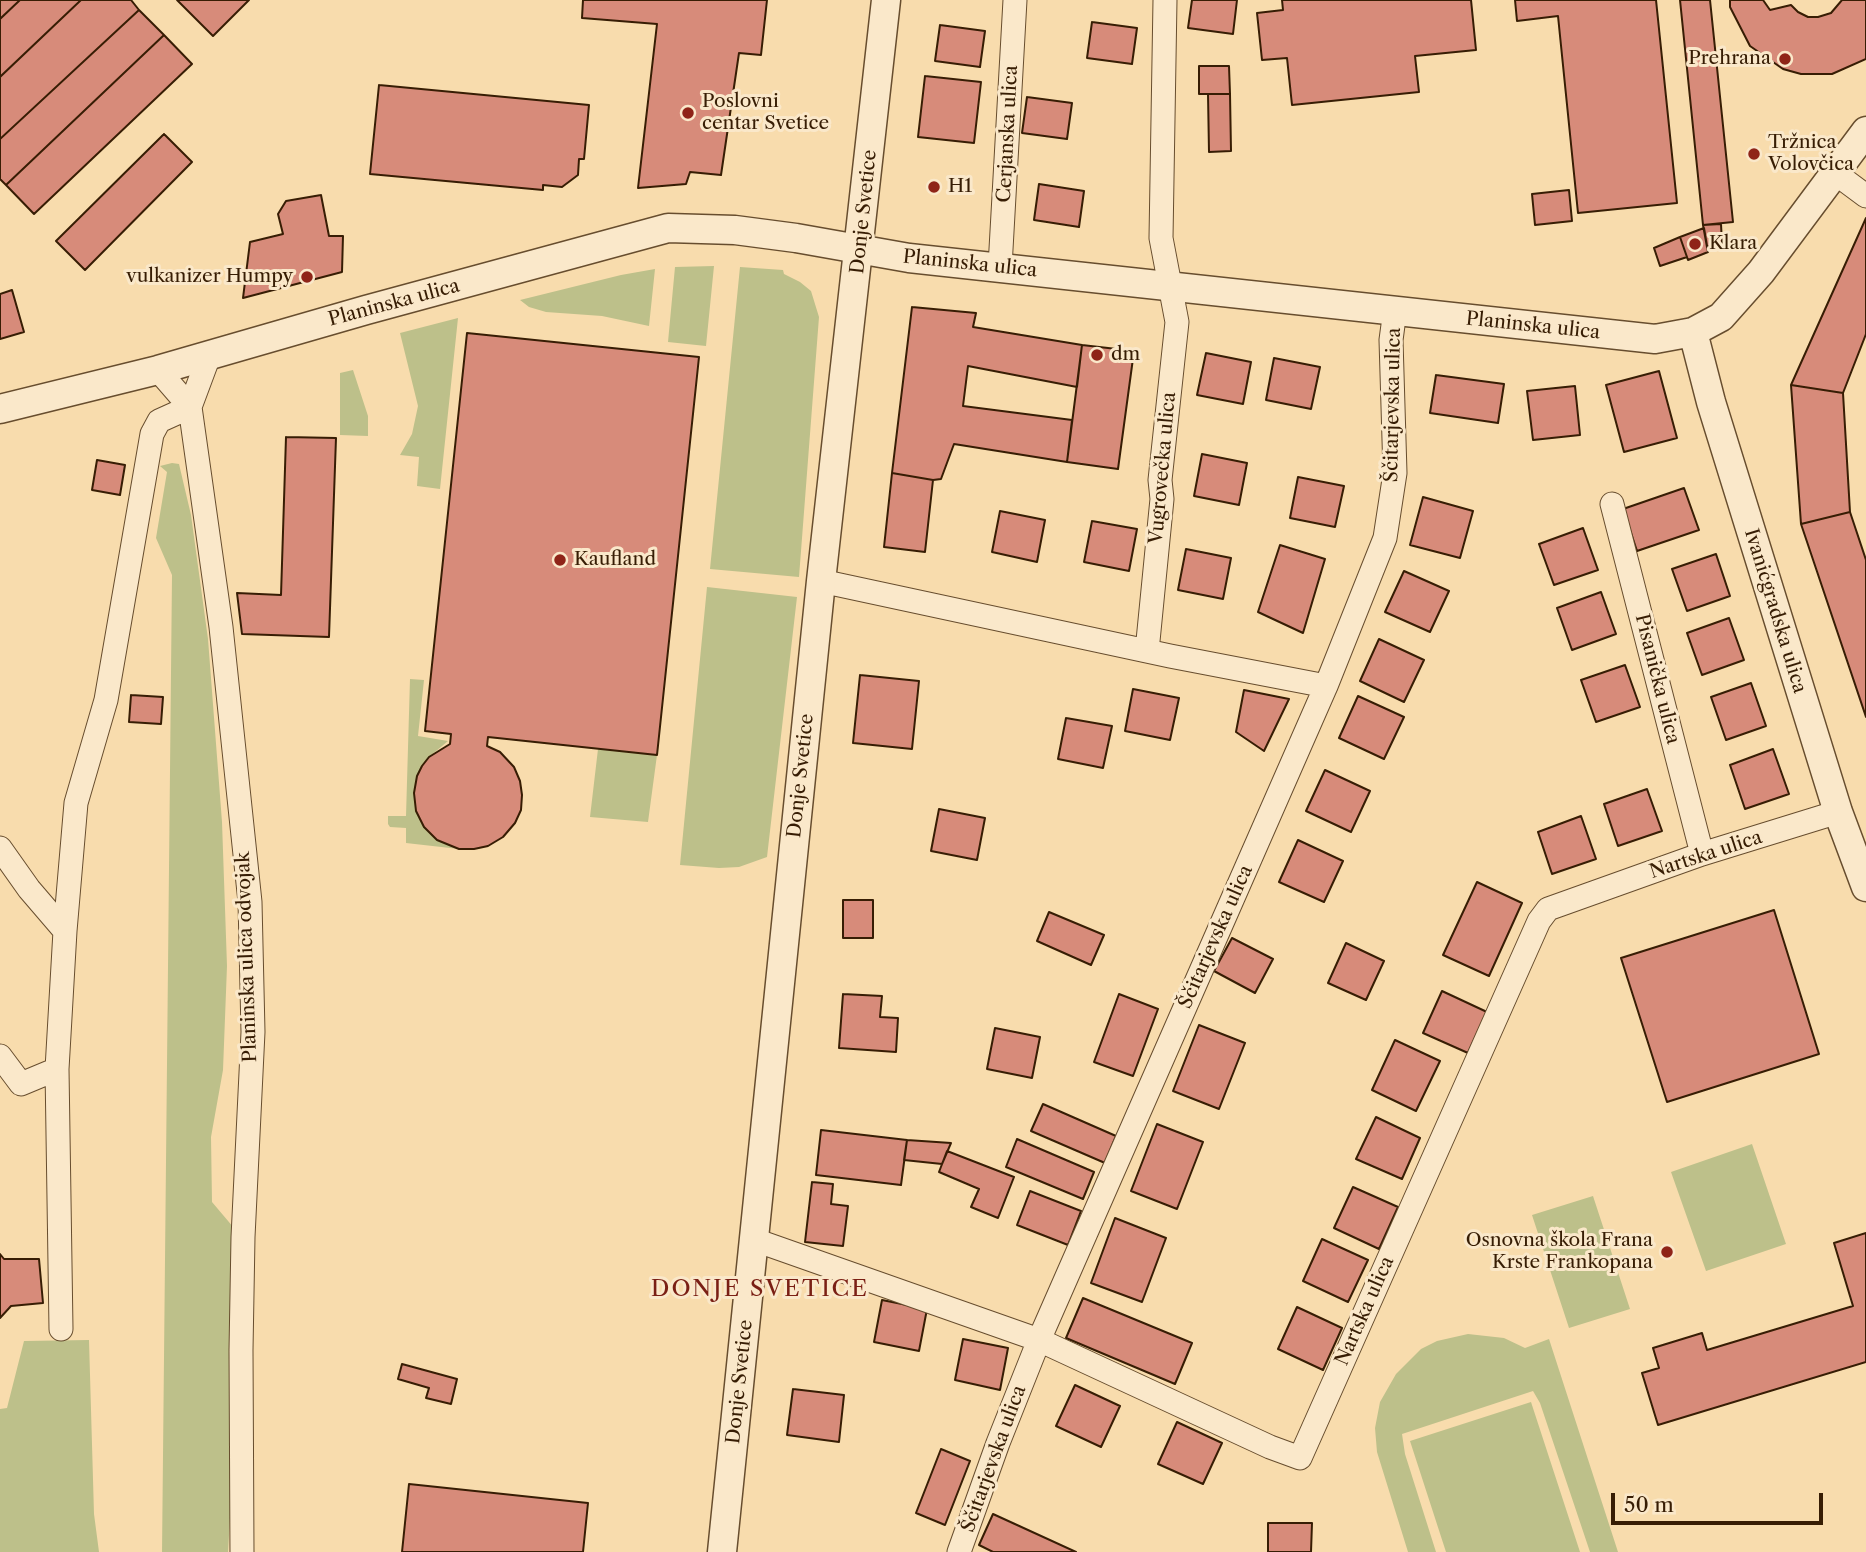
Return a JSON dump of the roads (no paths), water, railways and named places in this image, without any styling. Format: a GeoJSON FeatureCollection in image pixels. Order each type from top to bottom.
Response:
{"type":"FeatureCollection","features":[{"type":"Feature","properties":{"kind":"street","name":"Donje Svetice"},"geometry":{"type":"LineString","coordinates":[[722,1552],[821,581],[886,0]]}},
{"type":"Feature","properties":{"kind":"street","name":"Cerjanska ulica"},"geometry":{"type":"LineString","coordinates":[[1000,267],[1015,0]]}},
{"type":"Feature","properties":{"kind":"street","name":"Vugrovečka ulica"},"geometry":{"type":"LineString","coordinates":[[1147,651],[1162,499],[1160,480],[1177,322],[1161,238],[1165,0]]}},
{"type":"Feature","properties":{"kind":"street","name":"Planinska ulica"},"geometry":{"type":"LineString","coordinates":[[0,409],[158,370],[603,244],[668,229],[735,230],[909,258],[1655,339],[1693,332],[1721,317],[1761,272],[1866,131]]}},
{"type":"Feature","properties":{"kind":"street"},"geometry":{"type":"LineString","coordinates":[[1835,173],[1866,196]]}},
{"type":"Feature","properties":{"kind":"street","name":"Ščitarjevska ulica"},"geometry":{"type":"LineString","coordinates":[[963,1551],[998,1443],[1039,1340],[1326,686],[1385,538],[1395,472],[1391,340],[1395,310]]}},
{"type":"Feature","properties":{"kind":"street","name":"Ivanićgradska ulica"},"geometry":{"type":"LineString","coordinates":[[1693,332],[1711,402],[1838,812],[1866,887]]}},
{"type":"Feature","properties":{"kind":"street","name":"Planinska ulica odvojak"},"geometry":{"type":"LineString","coordinates":[[209,356],[190,407],[221,627],[250,902],[253,1032],[243,1250],[242,1552]]}},
{"type":"Feature","properties":{"kind":"street"},"geometry":{"type":"LineString","coordinates":[[61,1329],[57,1069],[76,803],[106,700],[152,433],[159,421],[190,407],[158,370]]}},
{"type":"Feature","properties":{"kind":"street","name":"Pisanička ulica"},"geometry":{"type":"LineString","coordinates":[[1612,504],[1702,855]]}},
{"type":"Feature","properties":{"kind":"street"},"geometry":{"type":"LineString","coordinates":[[821,581],[1147,651],[1326,686]]}},
{"type":"Feature","properties":{"kind":"street","name":"Nartska ulica"},"geometry":{"type":"LineString","coordinates":[[755,1240],[1039,1340],[1270,1447],[1300,1458],[1539,920],[1548,908],[1838,812]]}},
{"type":"Feature","properties":{"kind":"street"},"geometry":{"type":"LineString","coordinates":[[0,848],[29,889],[65,931]]}},
{"type":"Feature","properties":{"kind":"street"},"geometry":{"type":"LineString","coordinates":[[0,1056],[21,1084],[57,1069]]}},
{"type":"Feature","properties":{"kind":"place","name":"Prehrana"},"geometry":{"type":"Point","coordinates":[1785,59]}},
{"type":"Feature","properties":{"kind":"place","name":"Poslovni centar Svetice"},"geometry":{"type":"Point","coordinates":[688,113]}},
{"type":"Feature","properties":{"kind":"place","name":"Tržnica Volovčica"},"geometry":{"type":"Point","coordinates":[1754,154]}},
{"type":"Feature","properties":{"kind":"place","name":"H1"},"geometry":{"type":"Point","coordinates":[934,187]}},
{"type":"Feature","properties":{"kind":"place","name":"Klara"},"geometry":{"type":"Point","coordinates":[1695,244]}},
{"type":"Feature","properties":{"kind":"place","name":"vulkanizer Humpy"},"geometry":{"type":"Point","coordinates":[307,277]}},
{"type":"Feature","properties":{"kind":"place","name":"dm"},"geometry":{"type":"Point","coordinates":[1097,355]}},
{"type":"Feature","properties":{"kind":"place","name":"Kaufland"},"geometry":{"type":"Point","coordinates":[560,560]}},
{"type":"Feature","properties":{"kind":"place","name":"Osnovna škola Frana Krste Frankopana"},"geometry":{"type":"Point","coordinates":[1667,1252]}},
{"type":"Feature","properties":{"kind":"district","name":"DONJE SVETICE"},"geometry":{"type":"Point","coordinates":[760,1289]}}]}
